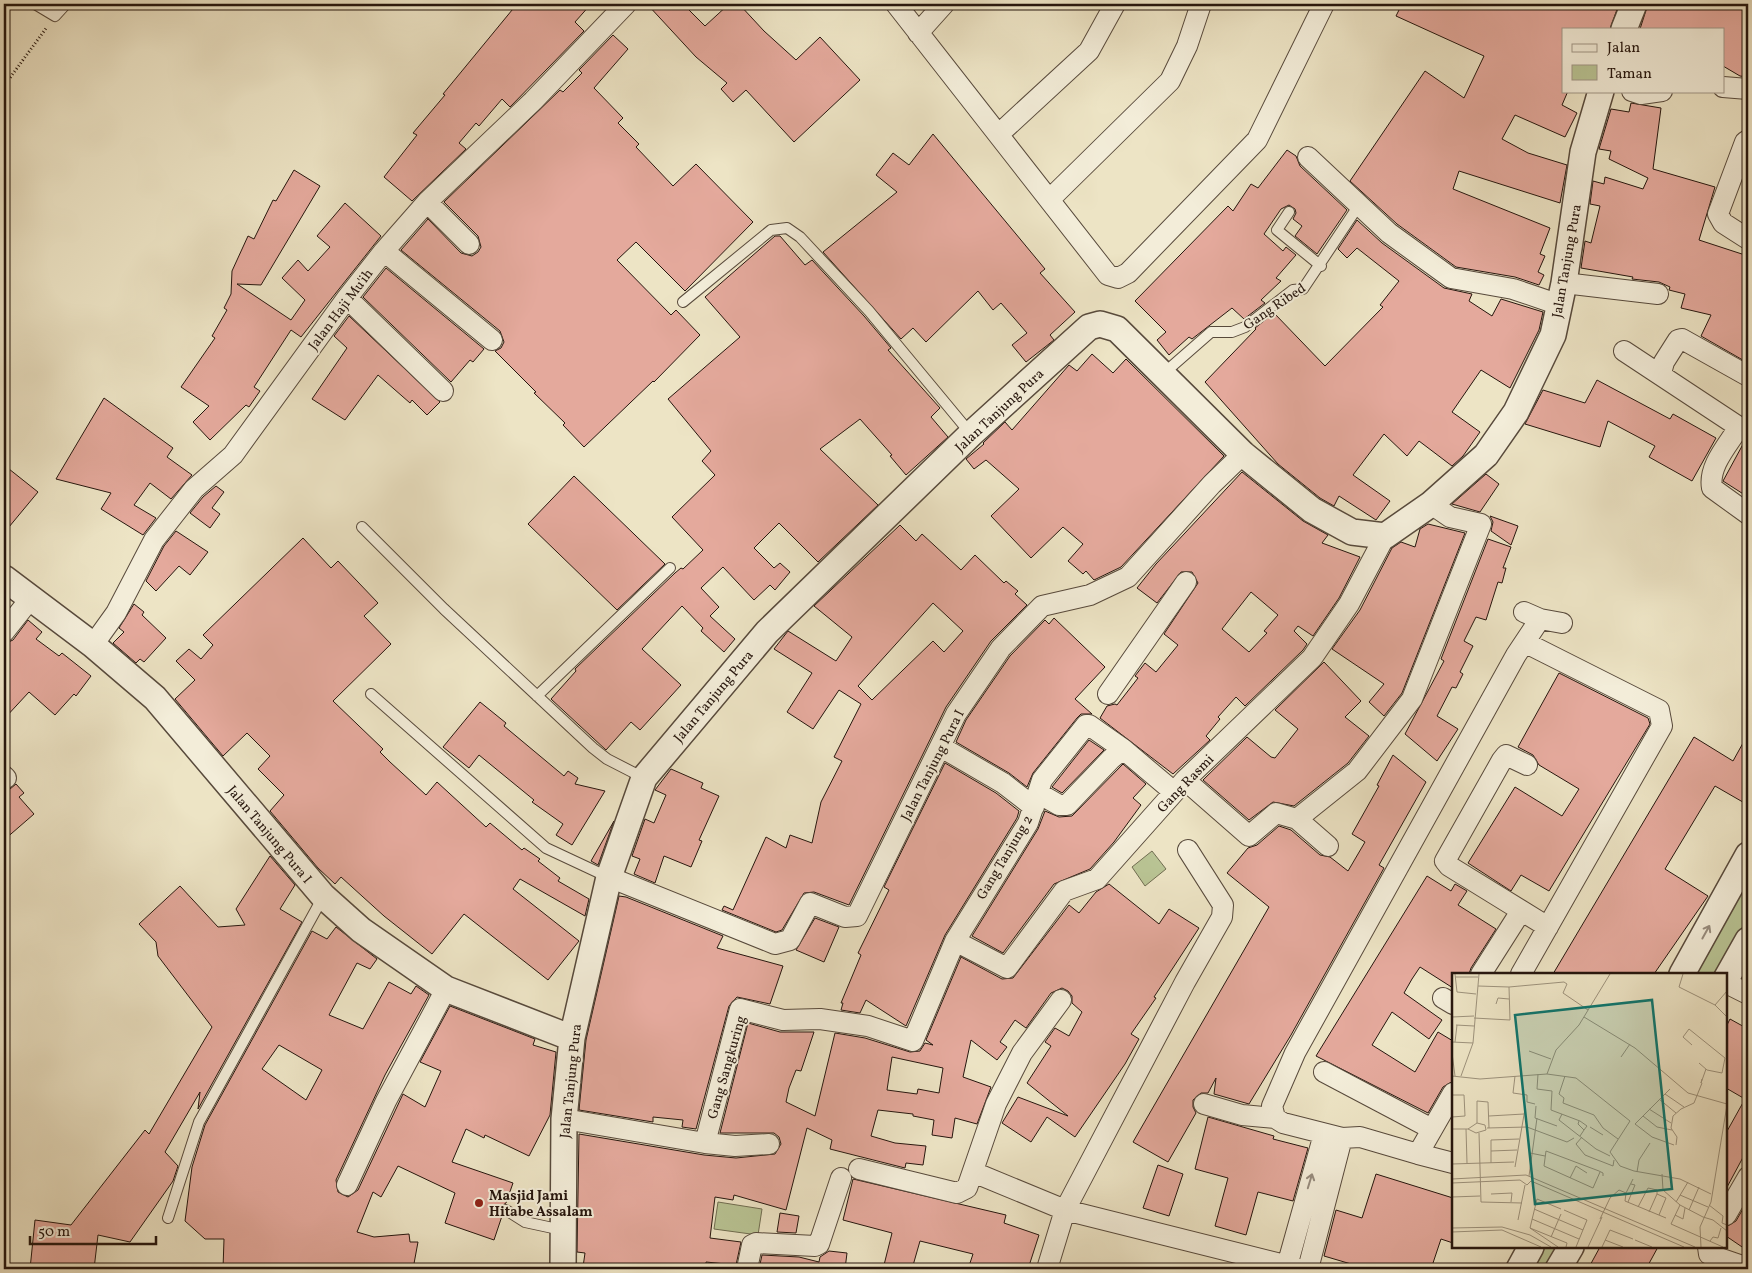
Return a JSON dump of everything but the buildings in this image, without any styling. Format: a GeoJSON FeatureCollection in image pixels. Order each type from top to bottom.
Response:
{"type":"FeatureCollection","features":[{"type":"Feature","properties":{"kind":"street","name":"Jalan Haji Mu'ih"},"geometry":{"type":"LineString","coordinates":[[93,645],[116,613],[154,540],[194,489],[233,455],[347,298],[384,251],[427,202],[533,101],[626,4]]}},
{"type":"Feature","properties":{"kind":"street"},"geometry":{"type":"LineString","coordinates":[[896,4],[1108,275],[1118,278],[1128,273],[1257,140],[1324,4]]}},
{"type":"Feature","properties":{"kind":"street"},"geometry":{"type":"LineString","coordinates":[[918,33],[944,4]]}},
{"type":"Feature","properties":{"kind":"street"},"geometry":{"type":"LineString","coordinates":[[999,134],[1089,50],[1115,4]]}},
{"type":"Feature","properties":{"kind":"street"},"geometry":{"type":"LineString","coordinates":[[1050,199],[1170,81],[1187,46],[1201,4]]}},
{"type":"Feature","properties":{"kind":"street"},"geometry":{"type":"LineString","coordinates":[[1624,28],[1634,4]]}},
{"type":"Feature","properties":{"kind":"street"},"geometry":{"type":"LineString","coordinates":[[1724,87],[1748,89]]}},
{"type":"Feature","properties":{"kind":"street","name":"Jalan Tanjung Pura"},"geometry":{"type":"LineString","coordinates":[[563,1269],[564,1119],[572,1038],[610,878],[644,778],[767,632],[971,434],[1089,327],[1100,324],[1117,329],[1244,454],[1312,510],[1352,532],[1385,536],[1431,504],[1486,455],[1516,412],[1553,335],[1562,294],[1583,152],[1601,92]]}},
{"type":"Feature","properties":{"kind":"street"},"geometry":{"type":"LineString","coordinates":[[1635,92],[1641,94],[1655,92]]}},
{"type":"Feature","properties":{"kind":"street"},"geometry":{"type":"LineString","coordinates":[[1748,140],[1745,142],[1718,214],[1723,223],[1748,239]]}},
{"type":"Feature","properties":{"kind":"street"},"geometry":{"type":"LineString","coordinates":[[1308,157],[1389,233],[1451,278],[1513,289],[1562,294],[1658,294]]}},
{"type":"Feature","properties":{"kind":"street"},"geometry":{"type":"LineString","coordinates":[[427,202],[469,244]]}},
{"type":"Feature","properties":{"kind":"street"},"geometry":{"type":"LineString","coordinates":[[384,251],[492,340]]}},
{"type":"Feature","properties":{"kind":"street"},"geometry":{"type":"LineString","coordinates":[[347,298],[443,391]]}},
{"type":"Feature","properties":{"kind":"street"},"geometry":{"type":"LineString","coordinates":[[1661,373],[1664,362],[1678,340],[1682,339],[1748,376]]}},
{"type":"Feature","properties":{"kind":"street"},"geometry":{"type":"LineString","coordinates":[[1624,351],[1661,373],[1667,381],[1744,429],[1717,462],[1710,478],[1712,488],[1748,514]]}},
{"type":"Feature","properties":{"kind":"street","name":"Jalan Tanjung Pura I"},"geometry":{"type":"LineString","coordinates":[[610,878],[775,944],[790,940],[810,903],[845,917],[857,916],[956,714],[1001,648],[1042,606],[1090,595],[1128,577],[1212,484],[1244,454]]}},
{"type":"Feature","properties":{"kind":"street"},"geometry":{"type":"LineString","coordinates":[[1297,819],[1357,771],[1412,699],[1480,524],[1450,517],[1431,504]]}},
{"type":"Feature","properties":{"kind":"street","name":"Gang Rasmi"},"geometry":{"type":"LineString","coordinates":[[955,941],[1007,968],[1064,891],[1097,879],[1179,786],[1312,658],[1349,604],[1385,536]]}},
{"type":"Feature","properties":{"kind":"street","name":"Jalan Tanjung Pura I"},"geometry":{"type":"LineString","coordinates":[[4,578],[93,645],[155,698],[323,896],[361,930],[446,989],[572,1038]]}},
{"type":"Feature","properties":{"kind":"street"},"geometry":{"type":"LineString","coordinates":[[1108,694],[1186,582]]}},
{"type":"Feature","properties":{"kind":"street"},"geometry":{"type":"LineString","coordinates":[[4,632],[31,598]]}},
{"type":"Feature","properties":{"kind":"street"},"geometry":{"type":"LineString","coordinates":[[1275,1118],[1272,1106],[1295,1053],[1516,655],[1526,642],[1532,615],[1562,623]]}},
{"type":"Feature","properties":{"kind":"street"},"geometry":{"type":"LineString","coordinates":[[1522,973],[1662,726],[1659,710],[1526,642]]}},
{"type":"Feature","properties":{"kind":"street","name":"Gang Tanjung 2"},"geometry":{"type":"LineString","coordinates":[[955,941],[1028,824],[1042,780],[1086,725],[1089,725],[1122,749]]}},
{"type":"Feature","properties":{"kind":"street"},"geometry":{"type":"LineString","coordinates":[[941,747],[1036,800],[1059,805],[1067,805],[1110,759],[1122,749],[1179,786],[1249,836],[1276,814],[1297,819],[1328,846]]}},
{"type":"Feature","properties":{"kind":"street"},"geometry":{"type":"LineString","coordinates":[[1527,764],[1506,755],[1441,858],[1449,866],[1548,927]]}},
{"type":"Feature","properties":{"kind":"street"},"geometry":{"type":"LineString","coordinates":[[1047,1269],[1065,1210],[1185,982],[1222,917],[1223,905],[1188,850]]}},
{"type":"Feature","properties":{"kind":"street"},"geometry":{"type":"LineString","coordinates":[[1683,973],[1748,855]]}},
{"type":"Feature","properties":{"kind":"street"},"geometry":{"type":"LineString","coordinates":[[1482,973],[1520,911]]}},
{"type":"Feature","properties":{"kind":"street","name":"Gang Sangkuring"},"geometry":{"type":"LineString","coordinates":[[705,1143],[740,1009],[782,1020],[820,1019],[868,1026],[913,1041],[955,941]]}},
{"type":"Feature","properties":{"kind":"street"},"geometry":{"type":"LineString","coordinates":[[1727,978],[1746,950]]}},
{"type":"Feature","properties":{"kind":"street"},"geometry":{"type":"LineString","coordinates":[[1727,984],[1748,994]]}},
{"type":"Feature","properties":{"kind":"street"},"geometry":{"type":"LineString","coordinates":[[347,1185],[386,1101],[446,989]]}},
{"type":"Feature","properties":{"kind":"street"},"geometry":{"type":"LineString","coordinates":[[746,1269],[752,1245],[756,1243],[815,1246],[819,1244],[850,1174],[957,1193],[967,1188],[996,1104],[1022,1053],[1061,1000]]}},
{"type":"Feature","properties":{"kind":"street"},"geometry":{"type":"LineString","coordinates":[[1324,1072],[1432,1129]]}},
{"type":"Feature","properties":{"kind":"street"},"geometry":{"type":"LineString","coordinates":[[1418,1154],[1452,1095]]}},
{"type":"Feature","properties":{"kind":"street"},"geometry":{"type":"LineString","coordinates":[[1204,1104],[1242,1115],[1275,1118],[1283,1123],[1333,1136],[1360,1137],[1452,1163]]}},
{"type":"Feature","properties":{"kind":"street"},"geometry":{"type":"LineString","coordinates":[[564,1119],[705,1143],[735,1146],[769,1144]]}},
{"type":"Feature","properties":{"kind":"street"},"geometry":{"type":"LineString","coordinates":[[973,1172],[1065,1210],[1294,1268],[1333,1136]]}},
{"type":"Feature","properties":{"kind":"street"},"geometry":{"type":"LineString","coordinates":[[1308,1269],[1333,1136]]}},
{"type":"Feature","properties":{"kind":"street"},"geometry":{"type":"LineString","coordinates":[[1727,1213],[1748,1177]]}},
{"type":"Feature","properties":{"kind":"street"},"geometry":{"type":"LineString","coordinates":[[1519,1269],[1530,1248]]}},
{"type":"Feature","properties":{"kind":"street"},"geometry":{"type":"LineString","coordinates":[[1558,1269],[1571,1248]]}},
{"type":"Feature","properties":{"kind":"street"},"geometry":{"type":"LineString","coordinates":[[1708,1248],[1713,1256],[1748,1268]]}},
{"type":"Feature","properties":{"kind":"lane"},"geometry":{"type":"LineString","coordinates":[[35,4],[55,16],[66,4]]}},
{"type":"Feature","properties":{"kind":"lane","name":"Gang Ribed"},"geometry":{"type":"LineString","coordinates":[[1162,374],[1212,332],[1232,332],[1245,327],[1293,290],[1303,289],[1321,266],[1359,205]]}},
{"type":"Feature","properties":{"kind":"lane"},"geometry":{"type":"LineString","coordinates":[[1289,212],[1277,230],[1321,266]]}},
{"type":"Feature","properties":{"kind":"lane"},"geometry":{"type":"LineString","coordinates":[[683,302],[771,230],[786,228],[800,237],[869,311],[971,434]]}},
{"type":"Feature","properties":{"kind":"lane"},"geometry":{"type":"LineString","coordinates":[[362,527],[444,610],[607,759],[644,778]]}},
{"type":"Feature","properties":{"kind":"lane"},"geometry":{"type":"LineString","coordinates":[[537,696],[670,568]]}},
{"type":"Feature","properties":{"kind":"lane"},"geometry":{"type":"LineString","coordinates":[[371,694],[546,848],[610,878]]}},
{"type":"Feature","properties":{"kind":"lane"},"geometry":{"type":"LineString","coordinates":[[168,1218],[199,1122],[323,896]]}},
{"type":"Feature","properties":{"kind":"lane"},"geometry":{"type":"LineString","coordinates":[[506,1210],[525,1222],[563,1230]]}},
{"type":"Feature","properties":{"kind":"path"},"geometry":{"type":"LineString","coordinates":[[4,86],[55,16]]}},
{"type":"Feature","properties":{"kind":"green space"},"geometry":{"type":"Polygon","coordinates":[[[1152,851],[1166,869],[1145,886],[1132,867],[1152,851]]]}},
{"type":"Feature","properties":{"kind":"green space"},"geometry":{"type":"Polygon","coordinates":[[[1748,857],[1748,940],[1727,973],[1684,973],[1748,857]]]}},
{"type":"Feature","properties":{"kind":"green space"},"geometry":{"type":"Polygon","coordinates":[[[718,1202],[762,1209],[758,1235],[714,1229],[718,1202]]]}},
{"type":"Feature","properties":{"kind":"green space"},"geometry":{"type":"Polygon","coordinates":[[[1530,1248],[1570,1248],[1558,1269],[1519,1269],[1530,1248]]]}},
{"type":"Feature","properties":{"kind":"place","name":"Masjid Jami Hitabe Assalam"},"geometry":{"type":"Point","coordinates":[479,1203]}}]}
